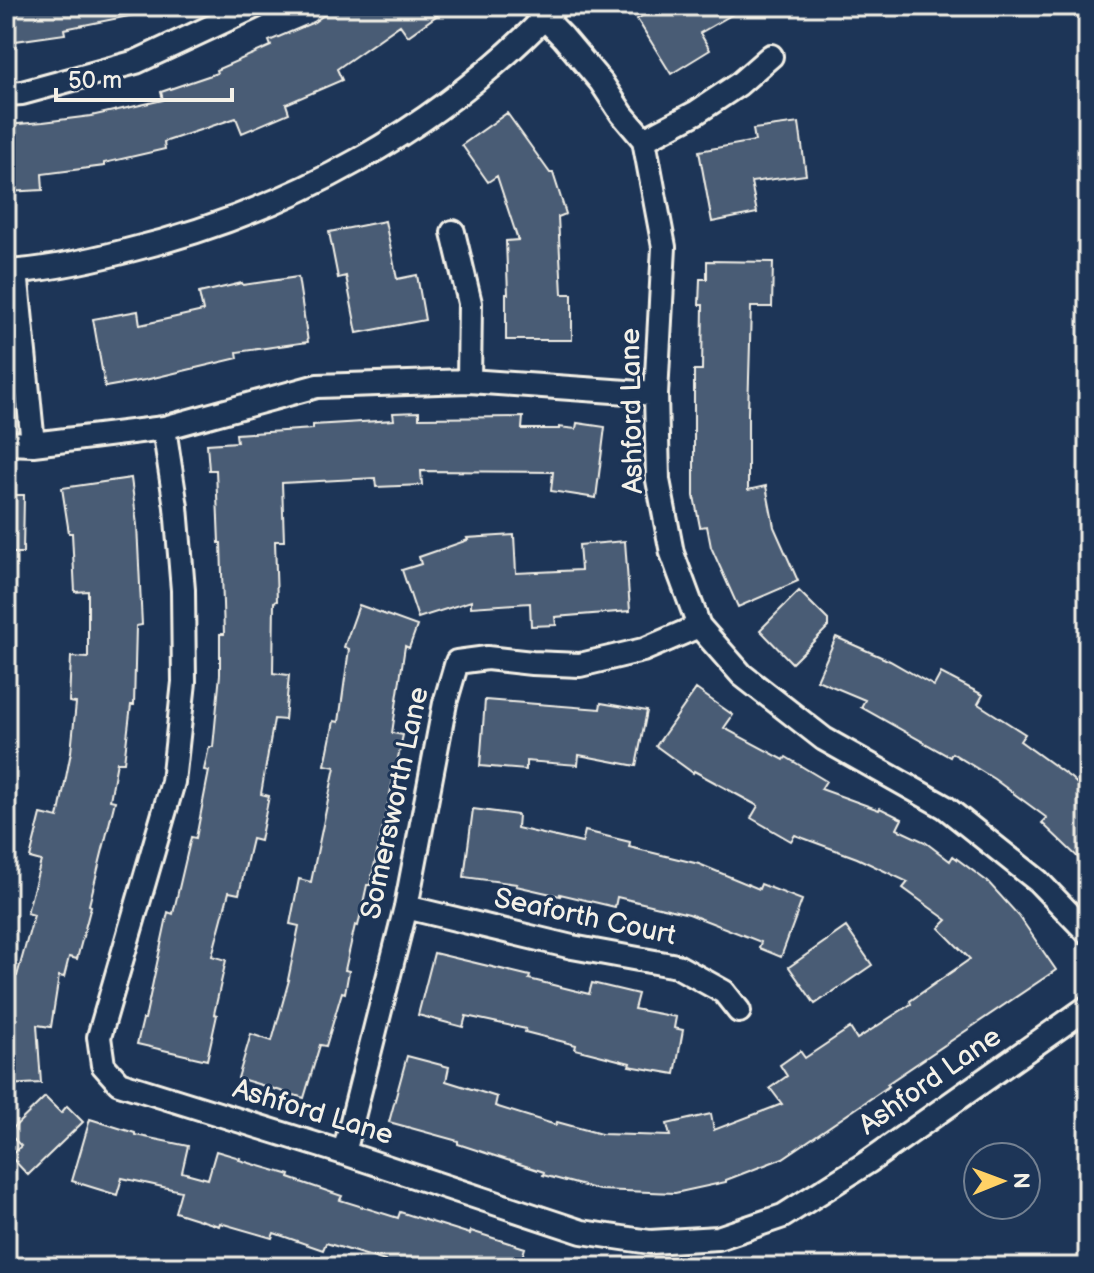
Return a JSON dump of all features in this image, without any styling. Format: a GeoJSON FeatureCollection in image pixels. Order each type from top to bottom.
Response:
{"type":"FeatureCollection","features":[{"type":"Feature","properties":{"kind":"street"},"geometry":{"type":"LineString","coordinates":[[6,94],[22,93],[136,62],[256,6]]}},
{"type":"Feature","properties":{"kind":"street"},"geometry":{"type":"LineString","coordinates":[[33,444],[11,271],[89,261],[161,243],[266,206],[329,177],[435,112],[504,56],[545,10]]}},
{"type":"Feature","properties":{"kind":"street","name":"Ashford Lane"},"geometry":{"type":"LineString","coordinates":[[545,10],[644,140],[664,247],[656,394],[658,480],[672,553],[699,626],[742,675],[824,739],[945,807],[1038,881],[1088,933]]}},
{"type":"Feature","properties":{"kind":"street"},"geometry":{"type":"LineString","coordinates":[[644,140],[697,112],[739,84],[771,56]]}},
{"type":"Feature","properties":{"kind":"street"},"geometry":{"type":"LineString","coordinates":[[453,232],[470,303],[469,381]]}},
{"type":"Feature","properties":{"kind":"street"},"geometry":{"type":"LineString","coordinates":[[6,443],[33,444],[164,428],[317,386],[469,381],[656,394]]}},
{"type":"Feature","properties":{"kind":"street","name":"Ashford Lane"},"geometry":{"type":"LineString","coordinates":[[164,428],[179,534],[184,682],[173,782],[99,1037],[103,1065],[119,1083],[582,1232],[650,1242],[718,1238],[783,1216],[868,1162],[1088,1007]]}},
{"type":"Feature","properties":{"kind":"street","name":"Somersworth Lane"},"geometry":{"type":"LineString","coordinates":[[344,1153],[406,907],[445,703],[457,662],[487,658],[580,665],[643,650],[699,626]]}},
{"type":"Feature","properties":{"kind":"street","name":"Seaforth Court"},"geometry":{"type":"LineString","coordinates":[[406,907],[572,947],[677,966],[724,992],[739,1011]]}},
{"type":"Feature","properties":{"kind":"building"},"geometry":{"type":"Polygon","coordinates":[[[10,6],[133,6],[134,15],[64,29],[65,34],[15,41],[10,6]]]}},
{"type":"Feature","properties":{"kind":"building"},"geometry":{"type":"Polygon","coordinates":[[[336,6],[450,6],[408,36],[400,25],[337,69],[342,80],[286,104],[289,113],[242,133],[236,118],[164,142],[165,149],[104,163],[104,166],[42,174],[43,190],[6,192],[6,125],[91,116],[163,100],[161,92],[217,73],[216,70],[271,46],[269,41],[314,22],[336,6]]]}},
{"type":"Feature","properties":{"kind":"building"},"geometry":{"type":"Polygon","coordinates":[[[658,6],[747,6],[700,33],[710,50],[671,74],[637,19],[658,6]]]}},
{"type":"Feature","properties":{"kind":"building"},"geometry":{"type":"Polygon","coordinates":[[[507,113],[553,173],[566,214],[558,217],[562,294],[572,294],[572,340],[506,340],[506,241],[518,240],[497,176],[488,182],[462,145],[507,113]]]}},
{"type":"Feature","properties":{"kind":"building"},"geometry":{"type":"Polygon","coordinates":[[[799,123],[806,175],[751,182],[757,213],[712,222],[699,151],[755,141],[753,129],[799,123]]]}},
{"type":"Feature","properties":{"kind":"building"},"geometry":{"type":"Polygon","coordinates":[[[385,221],[397,279],[417,275],[425,320],[357,333],[346,276],[338,278],[329,232],[385,221]]]}},
{"type":"Feature","properties":{"kind":"building"},"geometry":{"type":"Polygon","coordinates":[[[707,261],[773,262],[772,307],[751,307],[748,490],[766,486],[774,527],[798,581],[738,607],[711,547],[707,526],[700,527],[694,496],[694,370],[702,370],[703,305],[699,305],[700,279],[707,279],[707,261]]]}},
{"type":"Feature","properties":{"kind":"building"},"geometry":{"type":"Polygon","coordinates":[[[298,277],[308,342],[237,352],[238,358],[105,387],[93,319],[138,311],[140,325],[203,311],[199,293],[242,283],[298,277]]]}},
{"type":"Feature","properties":{"kind":"building"},"geometry":{"type":"Polygon","coordinates":[[[419,412],[419,418],[523,417],[522,429],[576,429],[577,423],[605,427],[596,498],[551,491],[553,472],[421,471],[422,485],[376,487],[375,478],[282,483],[284,541],[275,541],[277,601],[274,602],[273,673],[289,675],[285,720],[274,719],[261,794],[269,796],[260,841],[252,839],[239,894],[229,892],[212,956],[226,960],[207,1060],[137,1044],[168,912],[173,914],[191,837],[196,838],[209,771],[204,770],[209,747],[213,747],[220,674],[220,634],[224,634],[216,470],[209,470],[207,444],[237,442],[236,434],[394,420],[393,413],[419,412]]]}},
{"type":"Feature","properties":{"kind":"building"},"geometry":{"type":"Polygon","coordinates":[[[131,478],[137,525],[142,625],[136,626],[134,705],[131,705],[124,762],[117,762],[110,800],[115,801],[77,959],[69,957],[64,977],[59,976],[51,1027],[37,1025],[41,1083],[6,1085],[6,975],[17,976],[34,915],[27,913],[41,861],[30,858],[41,814],[58,818],[71,752],[76,703],[69,702],[71,657],[88,658],[88,591],[75,592],[72,533],[69,533],[62,488],[131,478]]]}},
{"type":"Feature","properties":{"kind":"building"},"geometry":{"type":"Polygon","coordinates":[[[6,495],[24,495],[23,553],[6,553],[6,495]]]}},
{"type":"Feature","properties":{"kind":"building"},"geometry":{"type":"Polygon","coordinates":[[[514,535],[516,573],[581,570],[579,545],[625,541],[630,611],[555,617],[556,625],[531,626],[530,603],[471,607],[471,601],[418,618],[402,570],[421,564],[419,557],[467,538],[514,535]]]}},
{"type":"Feature","properties":{"kind":"building"},"geometry":{"type":"Polygon","coordinates":[[[799,591],[828,620],[828,627],[792,663],[760,630],[799,591]]]}},
{"type":"Feature","properties":{"kind":"building"},"geometry":{"type":"Polygon","coordinates":[[[359,605],[417,626],[409,648],[405,646],[392,733],[403,735],[370,885],[367,885],[358,926],[355,925],[345,970],[349,971],[345,993],[342,992],[326,1046],[320,1045],[304,1098],[238,1078],[251,1034],[272,1041],[289,980],[299,926],[290,924],[299,879],[311,882],[335,767],[325,765],[334,721],[339,722],[349,649],[344,647],[359,605]]]}},
{"type":"Feature","properties":{"kind":"building"},"geometry":{"type":"Polygon","coordinates":[[[836,637],[890,661],[934,686],[941,673],[983,695],[978,704],[1025,734],[1020,741],[1088,794],[1088,867],[1042,823],[1047,818],[994,779],[952,753],[950,757],[861,707],[865,700],[817,680],[836,637]]]}},
{"type":"Feature","properties":{"kind":"building"},"geometry":{"type":"Polygon","coordinates":[[[696,689],[733,715],[724,728],[784,760],[786,757],[826,781],[821,789],[880,808],[902,819],[897,829],[925,842],[950,861],[953,856],[988,882],[1019,916],[1056,970],[783,1158],[726,1182],[675,1193],[599,1190],[543,1175],[544,1172],[458,1144],[458,1141],[389,1122],[407,1056],[449,1067],[446,1081],[497,1097],[495,1106],[556,1125],[557,1122],[601,1134],[670,1136],[667,1124],[711,1114],[714,1130],[782,1104],[770,1088],[787,1076],[780,1065],[800,1051],[805,1058],[850,1028],[857,1039],[911,1004],[910,1001],[970,959],[939,928],[947,920],[903,888],[908,882],[857,858],[795,835],[791,841],[751,818],[758,806],[693,773],[656,746],[696,689]]]}},
{"type":"Feature","properties":{"kind":"building"},"geometry":{"type":"Polygon","coordinates":[[[485,700],[600,709],[601,703],[647,711],[636,766],[579,755],[578,765],[526,761],[526,770],[480,766],[485,700]]]}},
{"type":"Feature","properties":{"kind":"building"},"geometry":{"type":"Polygon","coordinates":[[[473,809],[518,815],[517,828],[582,843],[585,831],[630,842],[629,847],[699,864],[759,889],[761,884],[802,900],[781,957],[759,948],[761,942],[689,914],[617,897],[615,907],[517,884],[464,877],[473,809]]]}},
{"type":"Feature","properties":{"kind":"building"},"geometry":{"type":"Polygon","coordinates":[[[846,927],[872,965],[815,1004],[789,967],[846,927]]]}},
{"type":"Feature","properties":{"kind":"building"},"geometry":{"type":"Polygon","coordinates":[[[434,953],[589,994],[592,983],[638,994],[634,1009],[676,1017],[674,1028],[683,1030],[675,1074],[629,1066],[630,1063],[575,1049],[576,1045],[525,1032],[526,1029],[466,1016],[463,1027],[418,1015],[434,953]]]}},
{"type":"Feature","properties":{"kind":"building"},"geometry":{"type":"Polygon","coordinates":[[[45,1097],[61,1113],[67,1106],[83,1122],[28,1175],[10,1156],[21,1146],[8,1133],[45,1097]]]}},
{"type":"Feature","properties":{"kind":"building"},"geometry":{"type":"Polygon","coordinates":[[[90,1119],[135,1135],[188,1146],[182,1172],[208,1179],[216,1151],[290,1175],[289,1178],[342,1196],[340,1200],[398,1218],[400,1212],[525,1248],[519,1267],[383,1267],[385,1261],[326,1243],[323,1250],[274,1233],[272,1238],[175,1212],[181,1191],[122,1178],[117,1195],[72,1181],[90,1119]]]}}]}
